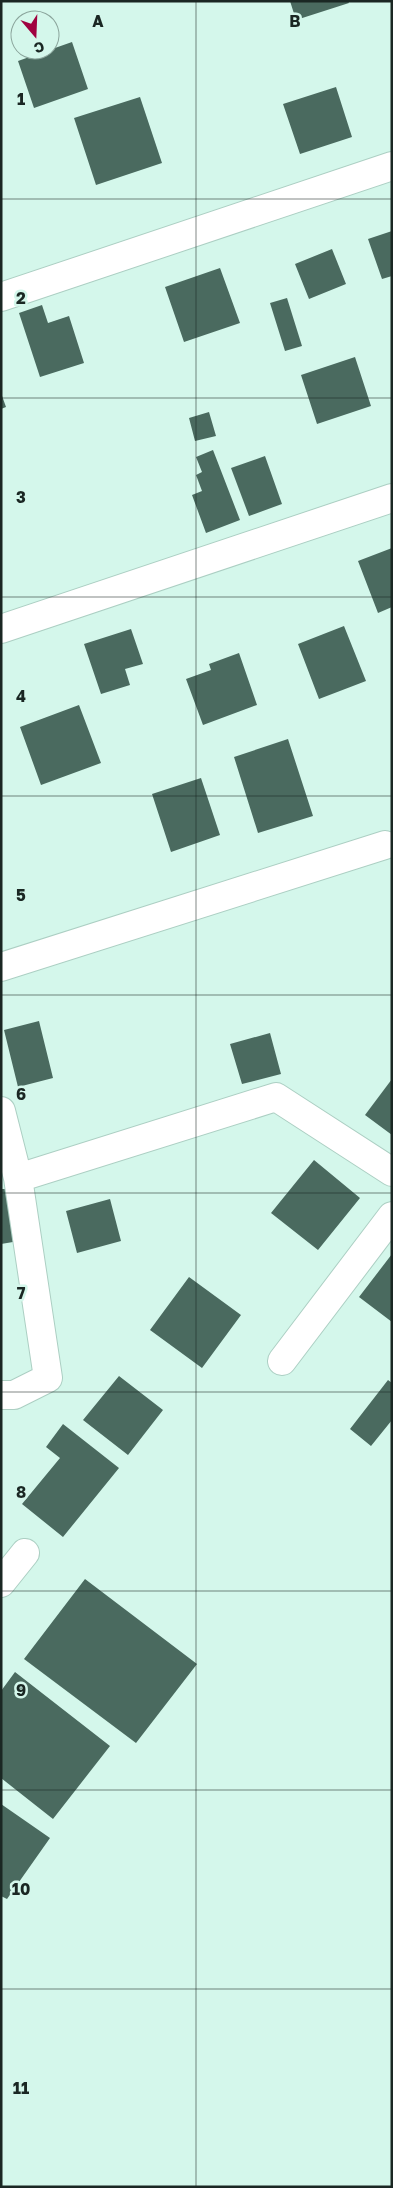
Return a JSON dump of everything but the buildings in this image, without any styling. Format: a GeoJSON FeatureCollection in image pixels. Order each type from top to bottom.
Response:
{"type":"FeatureCollection","features":[{"type":"Feature","properties":{"kind":"street"},"geometry":{"type":"LineString","coordinates":[[1,297],[392,166]]}},
{"type":"Feature","properties":{"kind":"street"},"geometry":{"type":"LineString","coordinates":[[1,629],[392,498]]}},
{"type":"Feature","properties":{"kind":"street"},"geometry":{"type":"LineString","coordinates":[[1,966],[384,845]]}},
{"type":"Feature","properties":{"kind":"street"},"geometry":{"type":"LineString","coordinates":[[18,1178],[276,1097],[392,1172]]}},
{"type":"Feature","properties":{"kind":"street"},"geometry":{"type":"LineString","coordinates":[[1,1111],[18,1178],[48,1378],[14,1395],[1,1395]]}},
{"type":"Feature","properties":{"kind":"street"},"geometry":{"type":"LineString","coordinates":[[282,1361],[392,1216]]}},
{"type":"Feature","properties":{"kind":"street"},"geometry":{"type":"LineString","coordinates":[[1,1583],[25,1553]]}}]}
